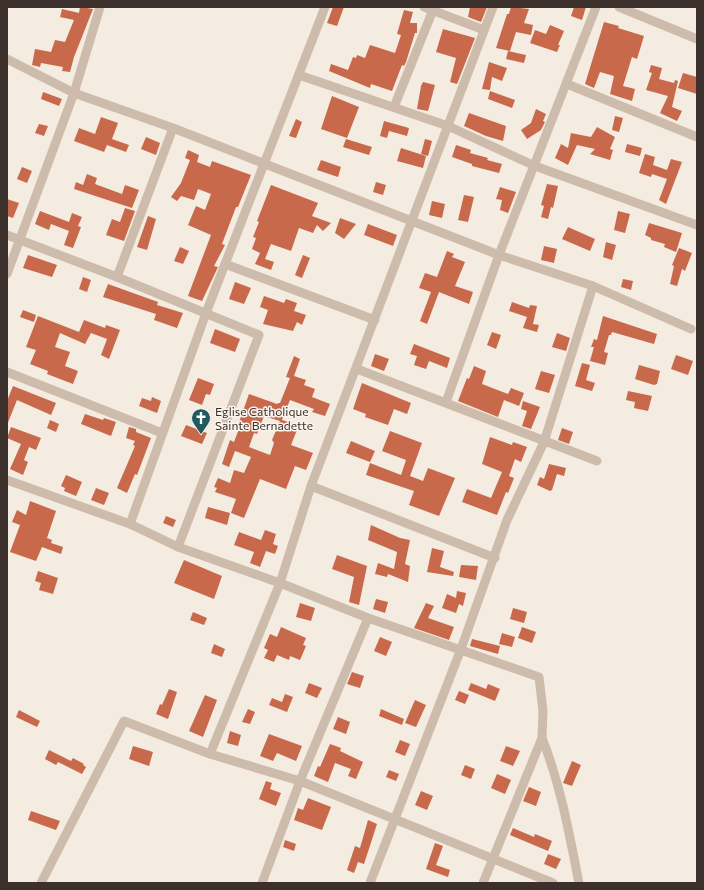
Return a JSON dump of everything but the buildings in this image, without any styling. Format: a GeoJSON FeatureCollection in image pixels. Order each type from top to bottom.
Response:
{"type":"FeatureCollection","features":[{"type":"Feature","properties":{"kind":"street"},"geometry":{"type":"LineString","coordinates":[[7,274],[74,93],[100,7]]}},
{"type":"Feature","properties":{"kind":"street"},"geometry":{"type":"LineString","coordinates":[[130,524],[206,313],[325,7]]}},
{"type":"Feature","properties":{"kind":"street"},"geometry":{"type":"LineString","coordinates":[[210,754],[280,583],[310,486],[357,369],[411,221],[493,7]]}},
{"type":"Feature","properties":{"kind":"street"},"geometry":{"type":"LineString","coordinates":[[446,402],[499,255],[596,7]]}},
{"type":"Feature","properties":{"kind":"street"},"geometry":{"type":"LineString","coordinates":[[619,7],[697,39]]}},
{"type":"Feature","properties":{"kind":"street"},"geometry":{"type":"LineString","coordinates":[[394,107],[428,9],[484,30]]}},
{"type":"Feature","properties":{"kind":"street"},"geometry":{"type":"LineString","coordinates":[[7,59],[74,93],[173,128],[264,165],[499,255],[593,286],[691,329]]}},
{"type":"Feature","properties":{"kind":"street"},"geometry":{"type":"LineString","coordinates":[[299,75],[448,126],[535,166],[697,225]]}},
{"type":"Feature","properties":{"kind":"street"},"geometry":{"type":"LineString","coordinates":[[567,84],[697,137]]}},
{"type":"Feature","properties":{"kind":"street"},"geometry":{"type":"LineString","coordinates":[[117,277],[173,128]]}},
{"type":"Feature","properties":{"kind":"street"},"geometry":{"type":"LineString","coordinates":[[7,235],[117,277],[259,335],[178,547]]}},
{"type":"Feature","properties":{"kind":"street"},"geometry":{"type":"LineString","coordinates":[[226,264],[375,320]]}},
{"type":"Feature","properties":{"kind":"street"},"geometry":{"type":"LineString","coordinates":[[370,883],[461,649],[508,520],[544,442],[593,286]]}},
{"type":"Feature","properties":{"kind":"street"},"geometry":{"type":"LineString","coordinates":[[357,369],[446,402],[544,442],[597,461]]}},
{"type":"Feature","properties":{"kind":"street"},"geometry":{"type":"LineString","coordinates":[[7,372],[162,433]]}},
{"type":"Feature","properties":{"kind":"street"},"geometry":{"type":"LineString","coordinates":[[7,480],[130,524],[178,547],[280,583],[368,618],[539,677],[543,712],[542,738],[483,883]]}},
{"type":"Feature","properties":{"kind":"street"},"geometry":{"type":"LineString","coordinates":[[310,486],[495,558]]}},
{"type":"Feature","properties":{"kind":"street"},"geometry":{"type":"LineString","coordinates":[[262,883],[300,781],[368,618]]}},
{"type":"Feature","properties":{"kind":"street"},"geometry":{"type":"LineString","coordinates":[[41,883],[124,721],[210,754],[300,781],[395,818],[553,883]]}},
{"type":"Feature","properties":{"kind":"street"},"geometry":{"type":"LineString","coordinates":[[542,738],[554,770],[579,883]]}},
{"type":"Feature","properties":{"kind":"place","name":"Eglise Catholique Sainte Bernadette"},"geometry":{"type":"Point","coordinates":[201,435]}}]}
